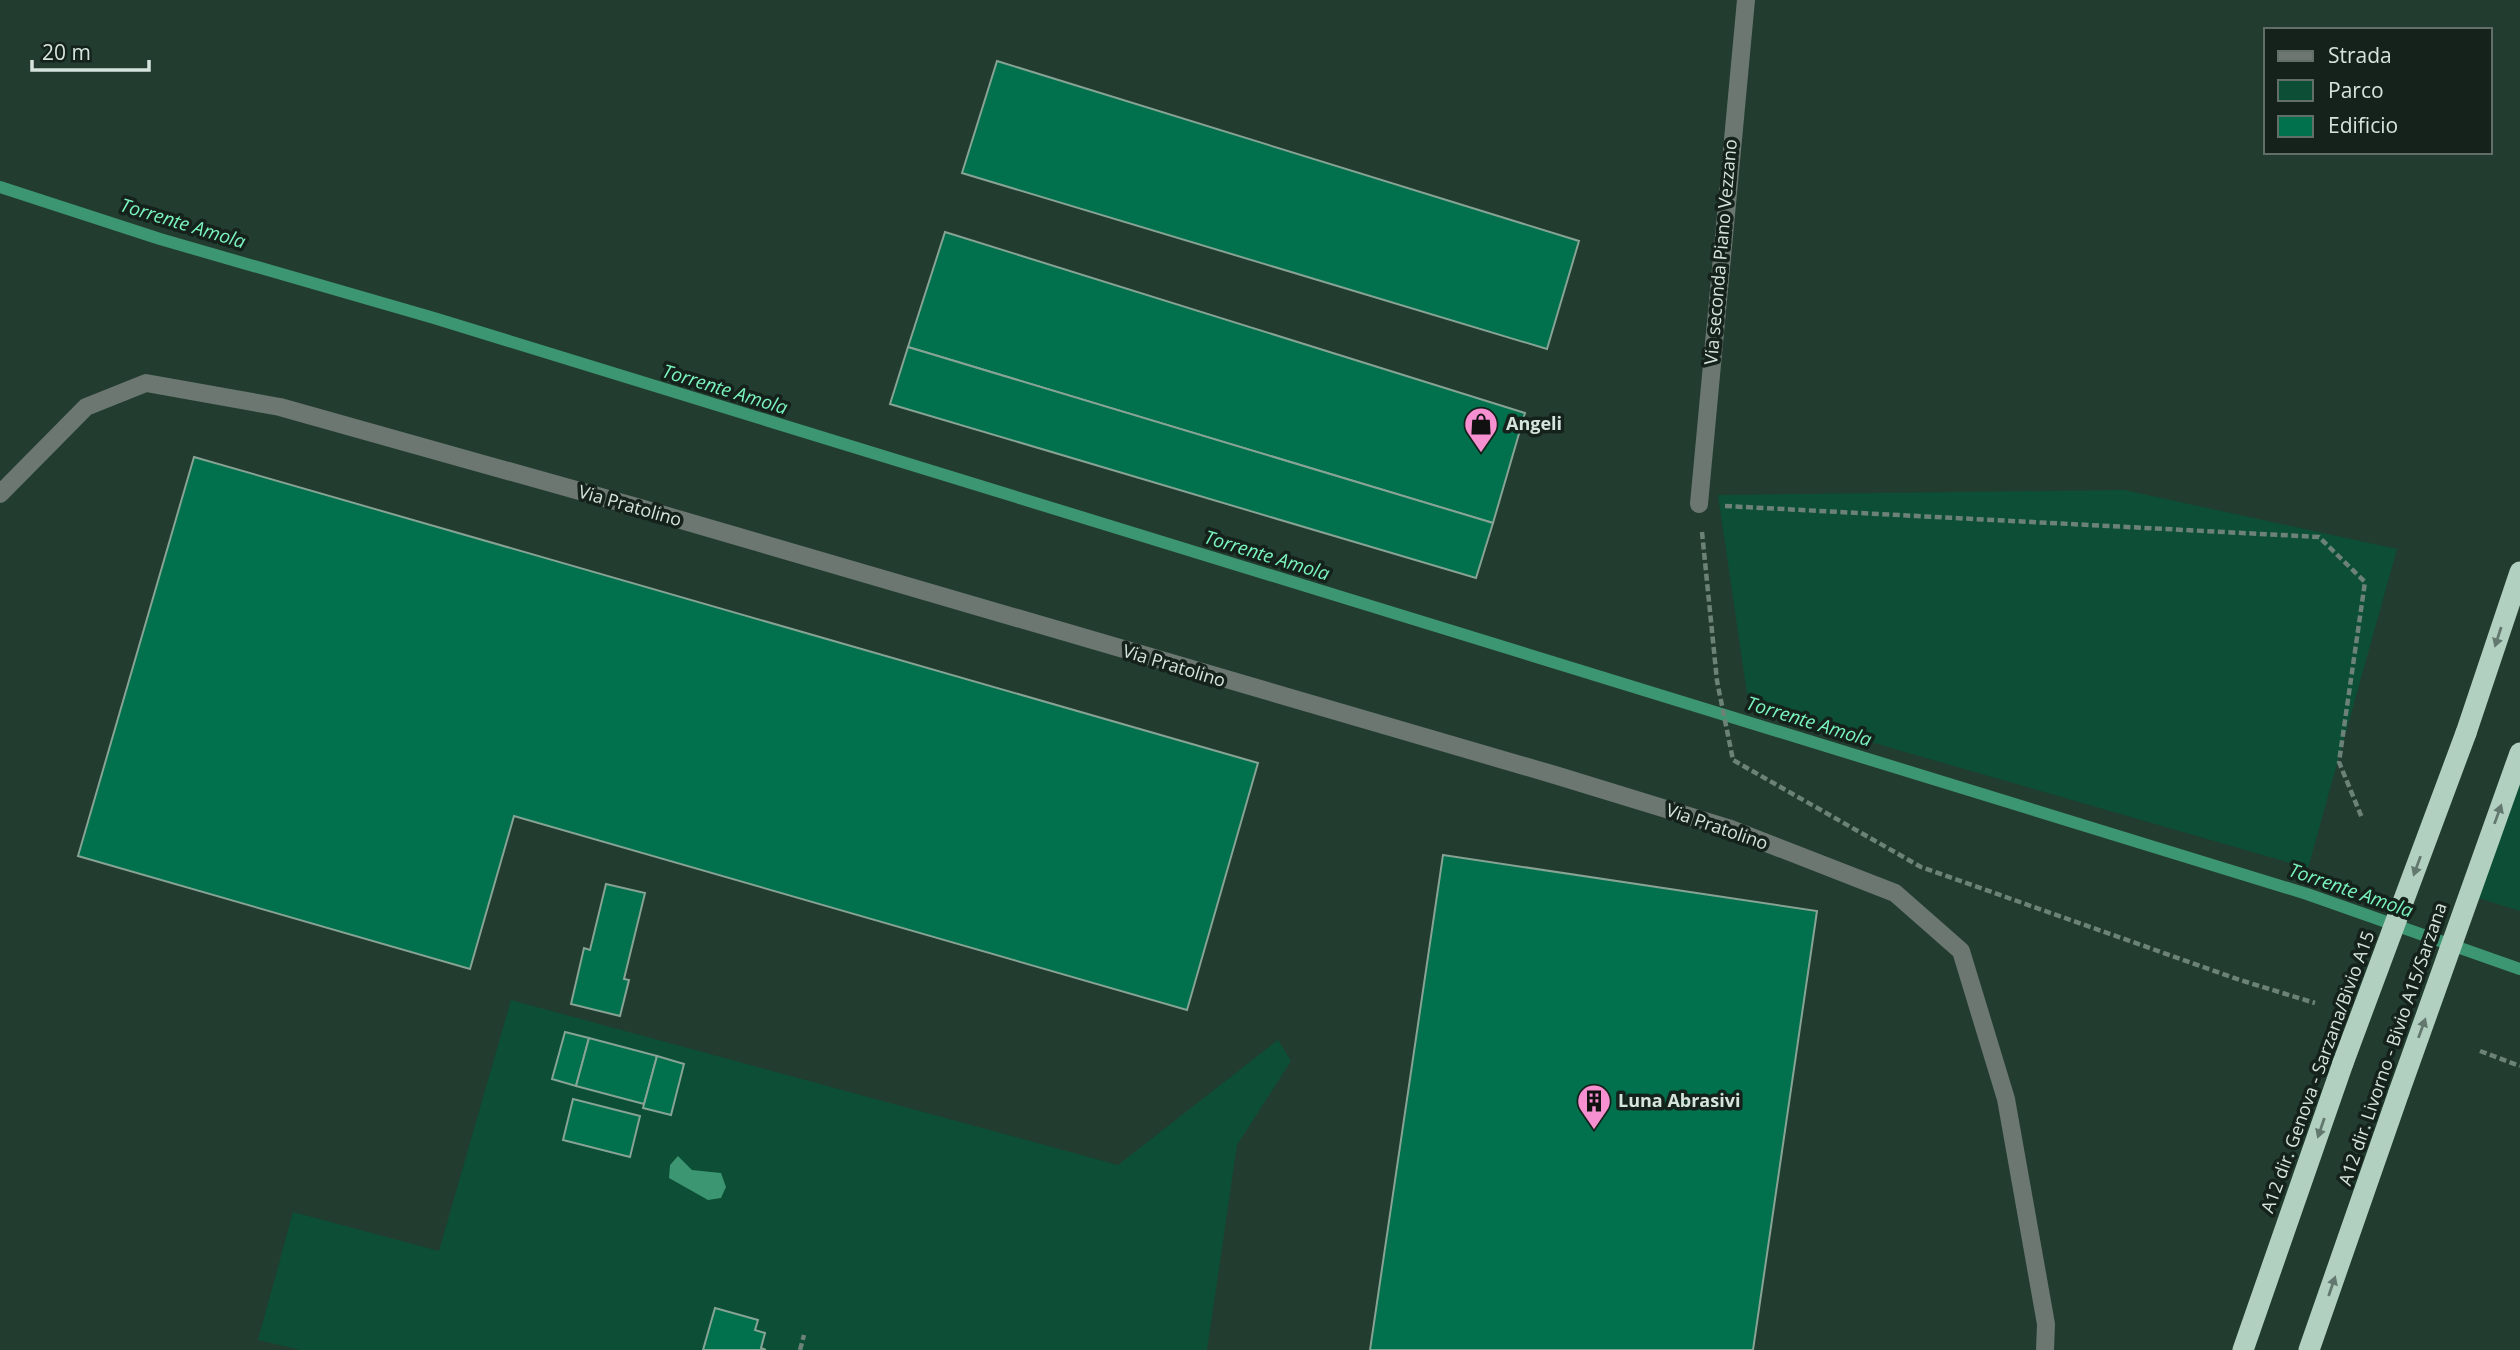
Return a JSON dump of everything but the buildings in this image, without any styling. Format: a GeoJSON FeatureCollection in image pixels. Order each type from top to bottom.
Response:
{"type":"FeatureCollection","features":[{"type":"Feature","properties":{"kind":"highway","name":"A12 dir. Genova - Sarzana/Bivio A15"},"geometry":{"type":"LineString","coordinates":[[2243,1350],[2343,1063],[2466,733],[2520,572]]}},
{"type":"Feature","properties":{"kind":"highway","name":"A12 dir. Livorno - Bivio A15/Sarzana"},"geometry":{"type":"LineString","coordinates":[[2309,1350],[2520,753]]}},
{"type":"Feature","properties":{"kind":"street","name":"Via seconda Piano Vezzano"},"geometry":{"type":"LineString","coordinates":[[1699,504],[1746,0]]}},
{"type":"Feature","properties":{"kind":"street","name":"Via Pratolino"},"geometry":{"type":"LineString","coordinates":[[0,494],[86,407],[146,383],[280,407],[627,504],[1555,775],[1728,828],[1895,892],[1961,951],[2006,1099],[2046,1324],[2045,1350]]}},
{"type":"Feature","properties":{"kind":"path"},"geometry":{"type":"LineString","coordinates":[[2315,1003],[2240,980],[1922,867],[1733,760],[1717,681],[1699,504],[2319,537],[2365,582],[2339,762],[2362,818]]}},
{"type":"Feature","properties":{"kind":"path"},"geometry":{"type":"LineString","coordinates":[[2480,1051],[2520,1066]]}},
{"type":"Feature","properties":{"kind":"path"},"geometry":{"type":"LineString","coordinates":[[800,1350],[804,1335]]}},
{"type":"Feature","properties":{"kind":"green space"},"geometry":{"type":"Polygon","coordinates":[[[2124,490],[2397,549],[2308,868],[1749,707],[1718,495],[2124,490]]]}},
{"type":"Feature","properties":{"kind":"green space"},"geometry":{"type":"Polygon","coordinates":[[[2520,753],[2520,911],[2469,895],[2520,753]]]}},
{"type":"Feature","properties":{"kind":"green space"},"geometry":{"type":"Polygon","coordinates":[[[511,1000],[1118,1165],[1278,1040],[1291,1061],[1237,1145],[1207,1350],[301,1350],[258,1340],[293,1212],[439,1251],[511,1000]]]}},
{"type":"Feature","properties":{"kind":"shaded area"},"geometry":{"type":"Polygon","coordinates":[[[678,1156],[692,1170],[721,1173],[726,1187],[721,1198],[708,1200],[669,1178],[670,1165],[678,1156]]]}},
{"type":"Feature","properties":{"kind":"waterway","name":"Torrente Amola"},"geometry":{"type":"LineString","coordinates":[[0,187],[160,239],[434,318],[2307,894],[2520,969]]}},
{"type":"Feature","properties":{"kind":"place","name":"Angeli"},"geometry":{"type":"Point","coordinates":[1481,454]}},
{"type":"Feature","properties":{"kind":"place","name":"Luna Abrasivi"},"geometry":{"type":"Point","coordinates":[1594,1131]}}]}
